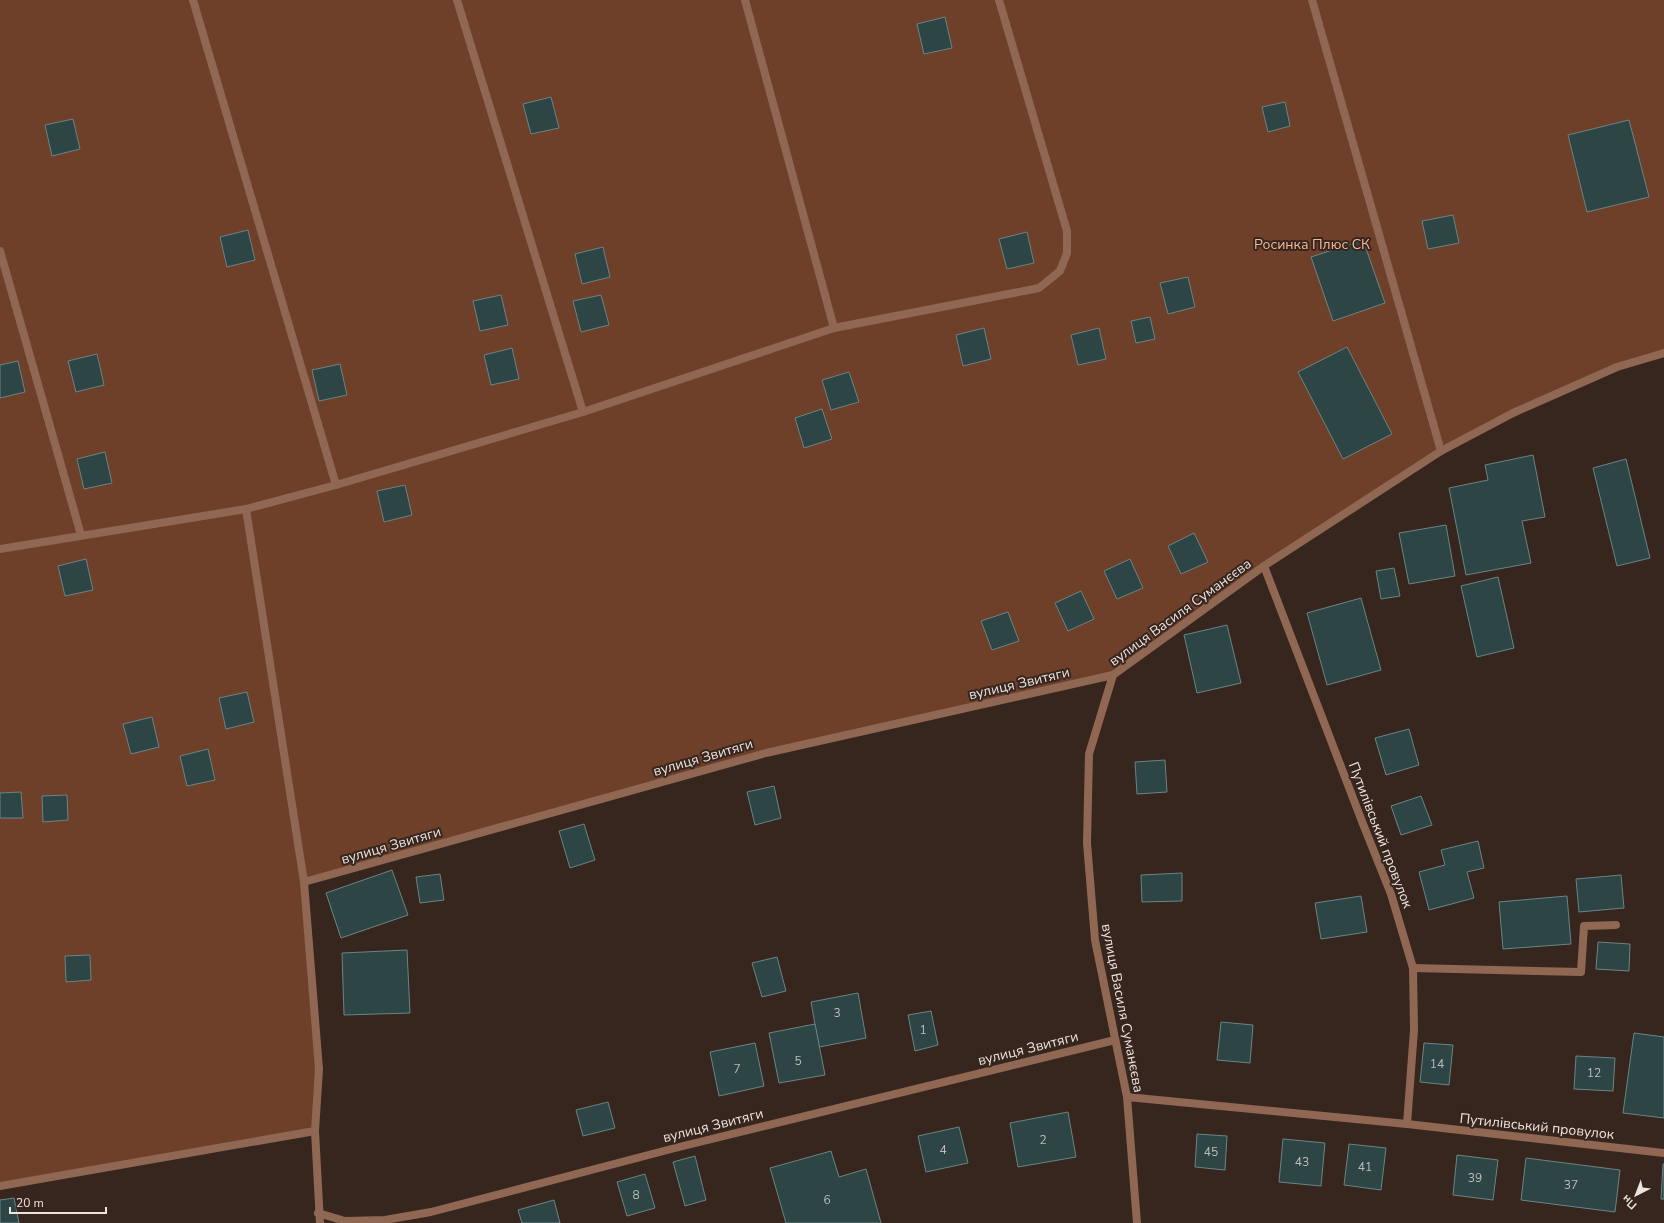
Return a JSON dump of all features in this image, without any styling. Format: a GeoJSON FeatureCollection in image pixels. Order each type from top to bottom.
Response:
{"type":"FeatureCollection","features":[{"type":"Feature","properties":{"kind":"street"},"geometry":{"type":"LineString","coordinates":[[193,0],[336,485]]}},
{"type":"Feature","properties":{"kind":"street"},"geometry":{"type":"LineString","coordinates":[[458,0],[583,412]]}},
{"type":"Feature","properties":{"kind":"street"},"geometry":{"type":"LineString","coordinates":[[745,0],[834,328]]}},
{"type":"Feature","properties":{"kind":"street"},"geometry":{"type":"LineString","coordinates":[[0,549],[246,509],[336,485],[583,412],[834,328],[1039,288],[1060,271],[1067,253],[1067,231],[1000,0]]}},
{"type":"Feature","properties":{"kind":"street"},"geometry":{"type":"LineString","coordinates":[[1312,0],[1441,451]]}},
{"type":"Feature","properties":{"kind":"street"},"geometry":{"type":"LineString","coordinates":[[0,251],[81,535]]}},
{"type":"Feature","properties":{"kind":"street","name":"вулиця Василя Суманєєва"},"geometry":{"type":"LineString","coordinates":[[1137,1223],[1128,1097],[1095,940],[1087,843],[1089,754],[1113,675],[1264,566],[1441,451],[1513,413],[1617,367],[1664,353]]}},
{"type":"Feature","properties":{"kind":"street"},"geometry":{"type":"LineString","coordinates":[[246,509],[304,882],[319,1069],[315,1131],[318,1213],[320,1223]]}},
{"type":"Feature","properties":{"kind":"street","name":"Путилівський провулок"},"geometry":{"type":"LineString","coordinates":[[1264,566],[1362,824],[1392,894],[1413,968],[1414,1030],[1407,1124]]}},
{"type":"Feature","properties":{"kind":"street","name":"вулиця Звитяги"},"geometry":{"type":"LineString","coordinates":[[304,882],[766,753],[1113,675]]}},
{"type":"Feature","properties":{"kind":"street"},"geometry":{"type":"LineString","coordinates":[[1413,968],[1581,972],[1584,926],[1616,925]]}},
{"type":"Feature","properties":{"kind":"street","name":"вулиця Звитяги"},"geometry":{"type":"LineString","coordinates":[[318,1213],[345,1222],[385,1220],[431,1212],[675,1148],[1115,1040]]}},
{"type":"Feature","properties":{"kind":"street","name":"Путилівський провулок"},"geometry":{"type":"LineString","coordinates":[[1128,1097],[1407,1124],[1664,1153]]}},
{"type":"Feature","properties":{"kind":"street"},"geometry":{"type":"LineString","coordinates":[[0,1186],[315,1131]]}},
{"type":"Feature","properties":{"kind":"green space","name":"Росинка Плюс СК"},"geometry":{"type":"Polygon","coordinates":[[[0,0],[1664,0],[1664,353],[1617,367],[1441,451],[1264,566],[1113,675],[766,753],[305,882],[319,1069],[315,1131],[0,1186],[0,0]]]}},
{"type":"Feature","properties":{"kind":"building"},"geometry":{"type":"Polygon","coordinates":[[[945,17],[952,48],[924,54],[917,24],[945,17]]]}},
{"type":"Feature","properties":{"kind":"building"},"geometry":{"type":"Polygon","coordinates":[[[551,97],[559,128],[531,134],[523,104],[551,97]]]}},
{"type":"Feature","properties":{"kind":"building"},"geometry":{"type":"Polygon","coordinates":[[[1285,102],[1290,126],[1268,132],[1262,107],[1285,102]]]}},
{"type":"Feature","properties":{"kind":"building"},"geometry":{"type":"Polygon","coordinates":[[[73,119],[80,149],[52,156],[45,125],[73,119]]]}},
{"type":"Feature","properties":{"kind":"building"},"geometry":{"type":"Polygon","coordinates":[[[1629,120],[1649,197],[1587,212],[1568,135],[1629,120]]]}},
{"type":"Feature","properties":{"kind":"building"},"geometry":{"type":"Polygon","coordinates":[[[1453,215],[1459,243],[1428,249],[1422,221],[1453,215]]]}},
{"type":"Feature","properties":{"kind":"building"},"geometry":{"type":"Polygon","coordinates":[[[248,230],[255,260],[227,267],[220,237],[248,230]]]}},
{"type":"Feature","properties":{"kind":"building"},"geometry":{"type":"Polygon","coordinates":[[[1027,232],[1034,263],[1007,269],[999,239],[1027,232]]]}},
{"type":"Feature","properties":{"kind":"building"},"geometry":{"type":"Polygon","coordinates":[[[1363,240],[1385,303],[1333,321],[1311,257],[1363,240]]]}},
{"type":"Feature","properties":{"kind":"building"},"geometry":{"type":"Polygon","coordinates":[[[603,247],[610,277],[582,284],[575,254],[603,247]]]}},
{"type":"Feature","properties":{"kind":"building"},"geometry":{"type":"Polygon","coordinates":[[[1188,277],[1195,307],[1168,314],[1160,283],[1188,277]]]}},
{"type":"Feature","properties":{"kind":"building"},"geometry":{"type":"Polygon","coordinates":[[[501,295],[508,325],[480,331],[473,301],[501,295]]]}},
{"type":"Feature","properties":{"kind":"building"},"geometry":{"type":"Polygon","coordinates":[[[601,295],[609,325],[581,332],[573,301],[601,295]]]}},
{"type":"Feature","properties":{"kind":"building"},"geometry":{"type":"Polygon","coordinates":[[[1150,317],[1155,339],[1136,343],[1131,321],[1150,317]]]}},
{"type":"Feature","properties":{"kind":"building"},"geometry":{"type":"Polygon","coordinates":[[[984,328],[991,359],[963,366],[956,335],[984,328]]]}},
{"type":"Feature","properties":{"kind":"building"},"geometry":{"type":"Polygon","coordinates":[[[1099,328],[1106,359],[1078,365],[1071,335],[1099,328]]]}},
{"type":"Feature","properties":{"kind":"building"},"geometry":{"type":"Polygon","coordinates":[[[1347,347],[1392,434],[1343,459],[1298,372],[1347,347]]]}},
{"type":"Feature","properties":{"kind":"building"},"geometry":{"type":"Polygon","coordinates":[[[512,348],[519,379],[491,385],[484,355],[512,348]]]}},
{"type":"Feature","properties":{"kind":"building"},"geometry":{"type":"Polygon","coordinates":[[[97,354],[104,385],[76,392],[68,361],[97,354]]]}},
{"type":"Feature","properties":{"kind":"building"},"geometry":{"type":"Polygon","coordinates":[[[18,361],[25,392],[0,398],[0,365],[18,361]]]}},
{"type":"Feature","properties":{"kind":"building"},"geometry":{"type":"Polygon","coordinates":[[[340,364],[347,395],[319,401],[312,370],[340,364]]]}},
{"type":"Feature","properties":{"kind":"building"},"geometry":{"type":"Polygon","coordinates":[[[849,372],[859,402],[831,410],[822,380],[849,372]]]}},
{"type":"Feature","properties":{"kind":"building"},"geometry":{"type":"Polygon","coordinates":[[[822,409],[832,439],[804,448],[795,418],[822,409]]]}},
{"type":"Feature","properties":{"kind":"building"},"geometry":{"type":"Polygon","coordinates":[[[105,452],[112,483],[84,489],[77,459],[105,452]]]}},
{"type":"Feature","properties":{"kind":"building"},"geometry":{"type":"Polygon","coordinates":[[[1533,455],[1545,517],[1522,521],[1531,563],[1466,575],[1449,488],[1488,480],[1485,465],[1533,455]]]}},
{"type":"Feature","properties":{"kind":"building"},"geometry":{"type":"Polygon","coordinates":[[[1626,459],[1650,558],[1617,566],[1593,468],[1626,459]]]}},
{"type":"Feature","properties":{"kind":"building"},"geometry":{"type":"Polygon","coordinates":[[[405,485],[412,515],[384,522],[377,491],[405,485]]]}},
{"type":"Feature","properties":{"kind":"building"},"geometry":{"type":"Polygon","coordinates":[[[1446,525],[1455,576],[1409,584],[1399,533],[1446,525]]]}},
{"type":"Feature","properties":{"kind":"building"},"geometry":{"type":"Polygon","coordinates":[[[1194,533],[1208,562],[1181,574],[1168,546],[1194,533]]]}},
{"type":"Feature","properties":{"kind":"building"},"geometry":{"type":"Polygon","coordinates":[[[86,559],[93,590],[65,596],[58,566],[86,559]]]}},
{"type":"Feature","properties":{"kind":"building"},"geometry":{"type":"Polygon","coordinates":[[[1130,559],[1143,588],[1117,599],[1104,571],[1130,559]]]}},
{"type":"Feature","properties":{"kind":"building"},"geometry":{"type":"Polygon","coordinates":[[[1394,568],[1400,596],[1381,599],[1376,571],[1394,568]]]}},
{"type":"Feature","properties":{"kind":"building"},"geometry":{"type":"Polygon","coordinates":[[[1498,577],[1514,648],[1477,657],[1461,586],[1498,577]]]}},
{"type":"Feature","properties":{"kind":"building"},"geometry":{"type":"Polygon","coordinates":[[[1081,591],[1094,619],[1068,631],[1055,603],[1081,591]]]}},
{"type":"Feature","properties":{"kind":"building"},"geometry":{"type":"Polygon","coordinates":[[[1361,598],[1381,670],[1327,685],[1307,613],[1361,598]]]}},
{"type":"Feature","properties":{"kind":"building"},"geometry":{"type":"Polygon","coordinates":[[[1008,612],[1019,641],[992,650],[981,621],[1008,612]]]}},
{"type":"Feature","properties":{"kind":"building"},"geometry":{"type":"Polygon","coordinates":[[[1227,625],[1241,683],[1197,693],[1184,635],[1227,625]]]}},
{"type":"Feature","properties":{"kind":"building"},"geometry":{"type":"Polygon","coordinates":[[[247,692],[254,722],[226,729],[219,698],[247,692]]]}},
{"type":"Feature","properties":{"kind":"building"},"geometry":{"type":"Polygon","coordinates":[[[152,717],[159,747],[131,754],[123,724],[152,717]]]}},
{"type":"Feature","properties":{"kind":"building"},"geometry":{"type":"Polygon","coordinates":[[[1409,729],[1419,765],[1386,775],[1375,738],[1409,729]]]}},
{"type":"Feature","properties":{"kind":"building"},"geometry":{"type":"Polygon","coordinates":[[[208,749],[215,780],[187,786],[180,756],[208,749]]]}},
{"type":"Feature","properties":{"kind":"building"},"geometry":{"type":"Polygon","coordinates":[[[1165,760],[1167,792],[1137,794],[1135,762],[1165,760]]]}},
{"type":"Feature","properties":{"kind":"building"},"geometry":{"type":"Polygon","coordinates":[[[774,786],[781,818],[755,825],[747,792],[774,786]]]}},
{"type":"Feature","properties":{"kind":"building"},"geometry":{"type":"Polygon","coordinates":[[[21,792],[23,818],[0,818],[0,793],[21,792]]]}},
{"type":"Feature","properties":{"kind":"building"},"geometry":{"type":"Polygon","coordinates":[[[67,795],[68,820],[43,822],[42,796],[67,795]]]}},
{"type":"Feature","properties":{"kind":"building"},"geometry":{"type":"Polygon","coordinates":[[[1421,796],[1432,825],[1401,835],[1391,806],[1421,796]]]}},
{"type":"Feature","properties":{"kind":"building"},"geometry":{"type":"Polygon","coordinates":[[[584,824],[595,860],[570,868],[559,831],[584,824]]]}},
{"type":"Feature","properties":{"kind":"building"},"geometry":{"type":"Polygon","coordinates":[[[1478,841],[1484,868],[1467,872],[1474,898],[1429,910],[1419,872],[1445,865],[1441,850],[1478,841]]]}},
{"type":"Feature","properties":{"kind":"building"},"geometry":{"type":"Polygon","coordinates":[[[392,870],[408,915],[341,938],[326,893],[392,870]]]}},
{"type":"Feature","properties":{"kind":"building"},"geometry":{"type":"Polygon","coordinates":[[[1182,873],[1182,901],[1142,902],[1141,875],[1182,873]]]}},
{"type":"Feature","properties":{"kind":"building"},"geometry":{"type":"Polygon","coordinates":[[[440,874],[444,900],[420,903],[416,877],[440,874]]]}},
{"type":"Feature","properties":{"kind":"building"},"geometry":{"type":"Polygon","coordinates":[[[1621,875],[1624,908],[1579,912],[1576,879],[1621,875]]]}},
{"type":"Feature","properties":{"kind":"building"},"geometry":{"type":"Polygon","coordinates":[[[1361,896],[1367,932],[1321,939],[1315,903],[1361,896]]]}},
{"type":"Feature","properties":{"kind":"building"},"geometry":{"type":"Polygon","coordinates":[[[1567,896],[1571,944],[1503,949],[1499,902],[1567,896]]]}},
{"type":"Feature","properties":{"kind":"building"},"geometry":{"type":"Polygon","coordinates":[[[1598,942],[1630,944],[1629,971],[1596,969],[1598,942]]]}},
{"type":"Feature","properties":{"kind":"building"},"geometry":{"type":"Polygon","coordinates":[[[407,950],[410,1013],[344,1015],[342,953],[407,950]]]}},
{"type":"Feature","properties":{"kind":"building"},"geometry":{"type":"Polygon","coordinates":[[[90,955],[91,980],[66,982],[65,956],[90,955]]]}},
{"type":"Feature","properties":{"kind":"building"},"geometry":{"type":"Polygon","coordinates":[[[777,957],[786,991],[762,997],[752,963],[777,957]]]}},
{"type":"Feature","properties":{"kind":"building"},"geometry":{"type":"Polygon","coordinates":[[[858,993],[866,1038],[819,1047],[811,1002],[858,993]]]}},
{"type":"Feature","properties":{"kind":"building"},"geometry":{"type":"Polygon","coordinates":[[[931,1011],[938,1045],[915,1051],[908,1015],[931,1011]]]}},
{"type":"Feature","properties":{"kind":"building"},"geometry":{"type":"Polygon","coordinates":[[[1221,1022],[1253,1025],[1250,1063],[1217,1060],[1221,1022]]]}},
{"type":"Feature","properties":{"kind":"building"},"geometry":{"type":"Polygon","coordinates":[[[815,1024],[825,1075],[779,1083],[769,1033],[815,1024]]]}},
{"type":"Feature","properties":{"kind":"building"},"geometry":{"type":"Polygon","coordinates":[[[1634,1033],[1664,1037],[1664,1118],[1623,1113],[1634,1033]]]}},
{"type":"Feature","properties":{"kind":"building"},"geometry":{"type":"Polygon","coordinates":[[[755,1043],[764,1086],[719,1096],[710,1052],[755,1043]]]}},
{"type":"Feature","properties":{"kind":"building"},"geometry":{"type":"Polygon","coordinates":[[[1424,1043],[1453,1045],[1449,1085],[1420,1082],[1424,1043]]]}},
{"type":"Feature","properties":{"kind":"building"},"geometry":{"type":"Polygon","coordinates":[[[1576,1056],[1615,1058],[1613,1091],[1574,1089],[1576,1056]]]}},
{"type":"Feature","properties":{"kind":"building"},"geometry":{"type":"Polygon","coordinates":[[[608,1102],[615,1128],[583,1136],[576,1110],[608,1102]]]}},
{"type":"Feature","properties":{"kind":"building"},"geometry":{"type":"Polygon","coordinates":[[[1068,1112],[1076,1157],[1018,1167],[1010,1123],[1068,1112]]]}},
{"type":"Feature","properties":{"kind":"building"},"geometry":{"type":"Polygon","coordinates":[[[959,1127],[968,1163],[926,1172],[918,1136],[959,1127]]]}},
{"type":"Feature","properties":{"kind":"building"},"geometry":{"type":"Polygon","coordinates":[[[1197,1134],[1227,1136],[1225,1170],[1195,1167],[1197,1134]]]}},
{"type":"Feature","properties":{"kind":"building"},"geometry":{"type":"Polygon","coordinates":[[[1283,1139],[1325,1143],[1321,1186],[1279,1182],[1283,1139]]]}},
{"type":"Feature","properties":{"kind":"building"},"geometry":{"type":"Polygon","coordinates":[[[1349,1144],[1386,1148],[1381,1190],[1344,1185],[1349,1144]]]}},
{"type":"Feature","properties":{"kind":"building"},"geometry":{"type":"Polygon","coordinates":[[[831,1151],[839,1177],[866,1169],[881,1223],[786,1223],[770,1168],[831,1151]]]}},
{"type":"Feature","properties":{"kind":"building"},"geometry":{"type":"Polygon","coordinates":[[[1457,1155],[1498,1160],[1493,1200],[1453,1195],[1457,1155]]]}},
{"type":"Feature","properties":{"kind":"building"},"geometry":{"type":"Polygon","coordinates":[[[695,1156],[706,1200],[685,1206],[673,1162],[695,1156]]]}},
{"type":"Feature","properties":{"kind":"building"},"geometry":{"type":"Polygon","coordinates":[[[1526,1158],[1620,1170],[1615,1212],[1521,1200],[1526,1158]]]}},
{"type":"Feature","properties":{"kind":"building"},"geometry":{"type":"Polygon","coordinates":[[[1663,1164],[1664,1199],[1661,1199],[1663,1164]]]}},
{"type":"Feature","properties":{"kind":"building"},"geometry":{"type":"Polygon","coordinates":[[[645,1174],[655,1208],[627,1216],[617,1182],[645,1174]]]}},
{"type":"Feature","properties":{"kind":"building"},"geometry":{"type":"Polygon","coordinates":[[[14,1198],[19,1223],[0,1223],[0,1200],[14,1198]]]}},
{"type":"Feature","properties":{"kind":"building"},"geometry":{"type":"Polygon","coordinates":[[[554,1200],[560,1223],[522,1223],[518,1210],[554,1200]]]}}]}
